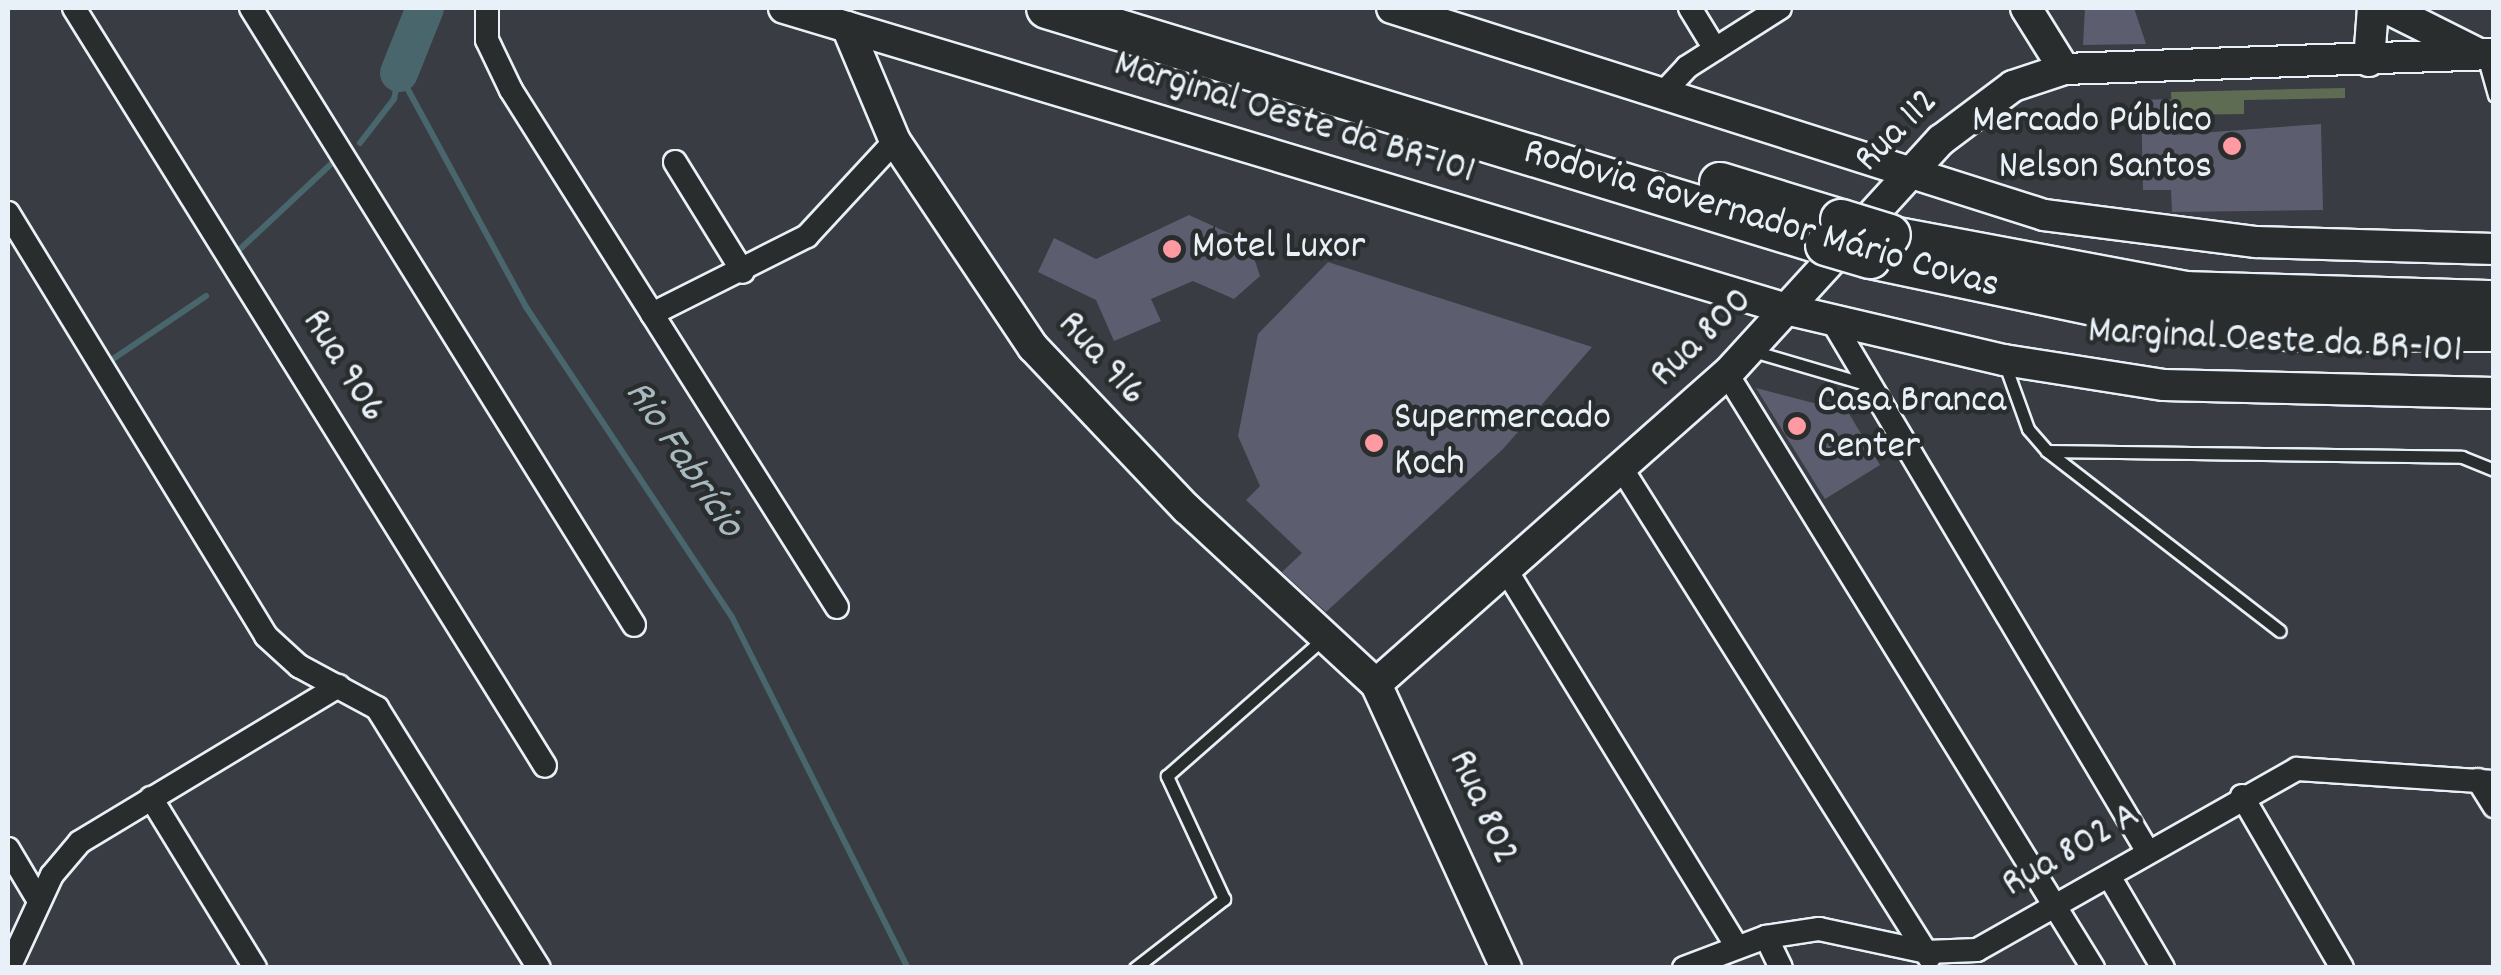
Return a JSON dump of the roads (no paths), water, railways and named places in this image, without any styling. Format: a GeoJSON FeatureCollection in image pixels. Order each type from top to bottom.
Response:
{"type":"FeatureCollection","features":[{"type":"Feature","properties":{"kind":"highway","name":"Rodovia Governador Mário Covas"},"geometry":{"type":"LineString","coordinates":[[1047,8],[1851,244],[2156,318],[2312,332],[2494,331]]}},
{"type":"Feature","properties":{"kind":"highway","name":"Rodovia Governador Mário Covas"},"geometry":{"type":"LineString","coordinates":[[1140,8],[1851,244],[2186,292],[2494,301]]}},
{"type":"Feature","properties":{"kind":"main road","name":"Marginal Oeste da BR-101"},"geometry":{"type":"LineString","coordinates":[[784,8],[1790,310],[2004,360],[2164,385],[2494,393]]}},
{"type":"Feature","properties":{"kind":"main road"},"geometry":{"type":"LineString","coordinates":[[1392,8],[1906,175],[2118,228],[2342,248],[2494,249]]}},
{"type":"Feature","properties":{"kind":"main road"},"geometry":{"type":"LineString","coordinates":[[2026,8],[2064,69]]}},
{"type":"Feature","properties":{"kind":"main road"},"geometry":{"type":"LineString","coordinates":[[2369,62],[2373,8]]}},
{"type":"Feature","properties":{"kind":"main road"},"geometry":{"type":"LineString","coordinates":[[2387,8],[2488,54]]}},
{"type":"Feature","properties":{"kind":"main road","name":"Rua 916"},"geometry":{"type":"LineString","coordinates":[[847,27],[895,141],[1033,347],[1187,509],[1376,684]]}},
{"type":"Feature","properties":{"kind":"main road","name":"Rua 112"},"geometry":{"type":"LineString","coordinates":[[1851,244],[1906,175],[1995,97],[2064,69],[2369,62],[2488,54]]}},
{"type":"Feature","properties":{"kind":"main road"},"geometry":{"type":"LineString","coordinates":[[1749,350],[1744,296],[1851,244]]}},
{"type":"Feature","properties":{"kind":"main road"},"geometry":{"type":"LineString","coordinates":[[1831,319],[1851,244]]}},
{"type":"Feature","properties":{"kind":"main road","name":"Rua 800"},"geometry":{"type":"LineString","coordinates":[[1376,684],[1727,374],[1851,244]]}},
{"type":"Feature","properties":{"kind":"main road","name":"Rua 802"},"geometry":{"type":"LineString","coordinates":[[1376,684],[1506,968]]}},
{"type":"Feature","properties":{"kind":"street","name":"Rua 906"},"geometry":{"type":"LineString","coordinates":[[74,8],[546,766]]}},
{"type":"Feature","properties":{"kind":"street"},"geometry":{"type":"LineString","coordinates":[[251,8],[634,625]]}},
{"type":"Feature","properties":{"kind":"street"},"geometry":{"type":"LineString","coordinates":[[487,8],[486,40],[500,71],[837,607]]}},
{"type":"Feature","properties":{"kind":"street"},"geometry":{"type":"LineString","coordinates":[[1690,8],[1715,49]]}},
{"type":"Feature","properties":{"kind":"street"},"geometry":{"type":"LineString","coordinates":[[1662,94],[1715,49],[1780,8]]}},
{"type":"Feature","properties":{"kind":"street"},"geometry":{"type":"LineString","coordinates":[[652,314],[743,272],[808,236],[895,141]]}},
{"type":"Feature","properties":{"kind":"street"},"geometry":{"type":"LineString","coordinates":[[675,162],[743,272]]}},
{"type":"Feature","properties":{"kind":"street"},"geometry":{"type":"LineString","coordinates":[[8,214],[266,636],[339,686],[392,729],[540,968]]}},
{"type":"Feature","properties":{"kind":"street"},"geometry":{"type":"LineString","coordinates":[[1831,319],[1864,384],[2148,852]]}},
{"type":"Feature","properties":{"kind":"street"},"geometry":{"type":"LineString","coordinates":[[1727,374],[2092,968]]}},
{"type":"Feature","properties":{"kind":"street"},"geometry":{"type":"LineString","coordinates":[[1622,469],[1930,960]]}},
{"type":"Feature","properties":{"kind":"street"},"geometry":{"type":"LineString","coordinates":[[1506,570],[1737,947]]}},
{"type":"Feature","properties":{"kind":"street"},"geometry":{"type":"LineString","coordinates":[[10,968],[39,901],[80,842],[339,686]]}},
{"type":"Feature","properties":{"kind":"street","name":"Rua 802 A"},"geometry":{"type":"LineString","coordinates":[[1684,968],[1766,937],[1844,930],[1930,960],[1977,950],[2242,796],[2311,766],[2486,781]]}},
{"type":"Feature","properties":{"kind":"street"},"geometry":{"type":"LineString","coordinates":[[2486,781],[2494,806]]}},
{"type":"Feature","properties":{"kind":"street"},"geometry":{"type":"LineString","coordinates":[[2242,796],[2342,968]]}},
{"type":"Feature","properties":{"kind":"street"},"geometry":{"type":"LineString","coordinates":[[151,798],[255,968]]}},
{"type":"Feature","properties":{"kind":"street"},"geometry":{"type":"LineString","coordinates":[[8,849],[39,901]]}},
{"type":"Feature","properties":{"kind":"street"},"geometry":{"type":"LineString","coordinates":[[2109,876],[2162,968]]}},
{"type":"Feature","properties":{"kind":"street"},"geometry":{"type":"LineString","coordinates":[[1766,937],[1781,968]]}},
{"type":"Feature","properties":{"kind":"lane"},"geometry":{"type":"LineString","coordinates":[[2488,54],[2494,95]]}},
{"type":"Feature","properties":{"kind":"lane"},"geometry":{"type":"LineString","coordinates":[[1749,350],[1864,384]]}},
{"type":"Feature","properties":{"kind":"lane"},"geometry":{"type":"LineString","coordinates":[[2004,360],[2028,428],[2047,451],[2280,631]]}},
{"type":"Feature","properties":{"kind":"lane"},"geometry":{"type":"LineString","coordinates":[[2047,451],[2462,457],[2494,470]]}},
{"type":"Feature","properties":{"kind":"lane"},"geometry":{"type":"LineString","coordinates":[[1135,968],[1224,899],[1167,776],[1327,635]]}},
{"type":"Feature","properties":{"kind":"waterway","name":"Rio Fabrício"},"geometry":{"type":"LineString","coordinates":[[399,73],[425,8]]}},
{"type":"Feature","properties":{"kind":"waterway","name":"Rio Fabrício"},"geometry":{"type":"LineString","coordinates":[[399,73],[526,307],[732,617],[908,968]]}},
{"type":"Feature","properties":{"kind":"waterway"},"geometry":{"type":"LineString","coordinates":[[360,143],[394,99],[399,76]]}},
{"type":"Feature","properties":{"kind":"waterway"},"geometry":{"type":"LineString","coordinates":[[238,251],[331,164]]}},
{"type":"Feature","properties":{"kind":"waterway"},"geometry":{"type":"LineString","coordinates":[[110,361],[206,296]]}},
{"type":"Feature","properties":{"kind":"place","name":"Mercado Público Nelson Santos"},"geometry":{"type":"Point","coordinates":[2232,146]}},
{"type":"Feature","properties":{"kind":"place","name":"Motel Luxor"},"geometry":{"type":"Point","coordinates":[1172,249]}},
{"type":"Feature","properties":{"kind":"place","name":"Casa Branca Center"},"geometry":{"type":"Point","coordinates":[1797,426]}},
{"type":"Feature","properties":{"kind":"place","name":"Supermercado Koch"},"geometry":{"type":"Point","coordinates":[1374,443]}}]}
